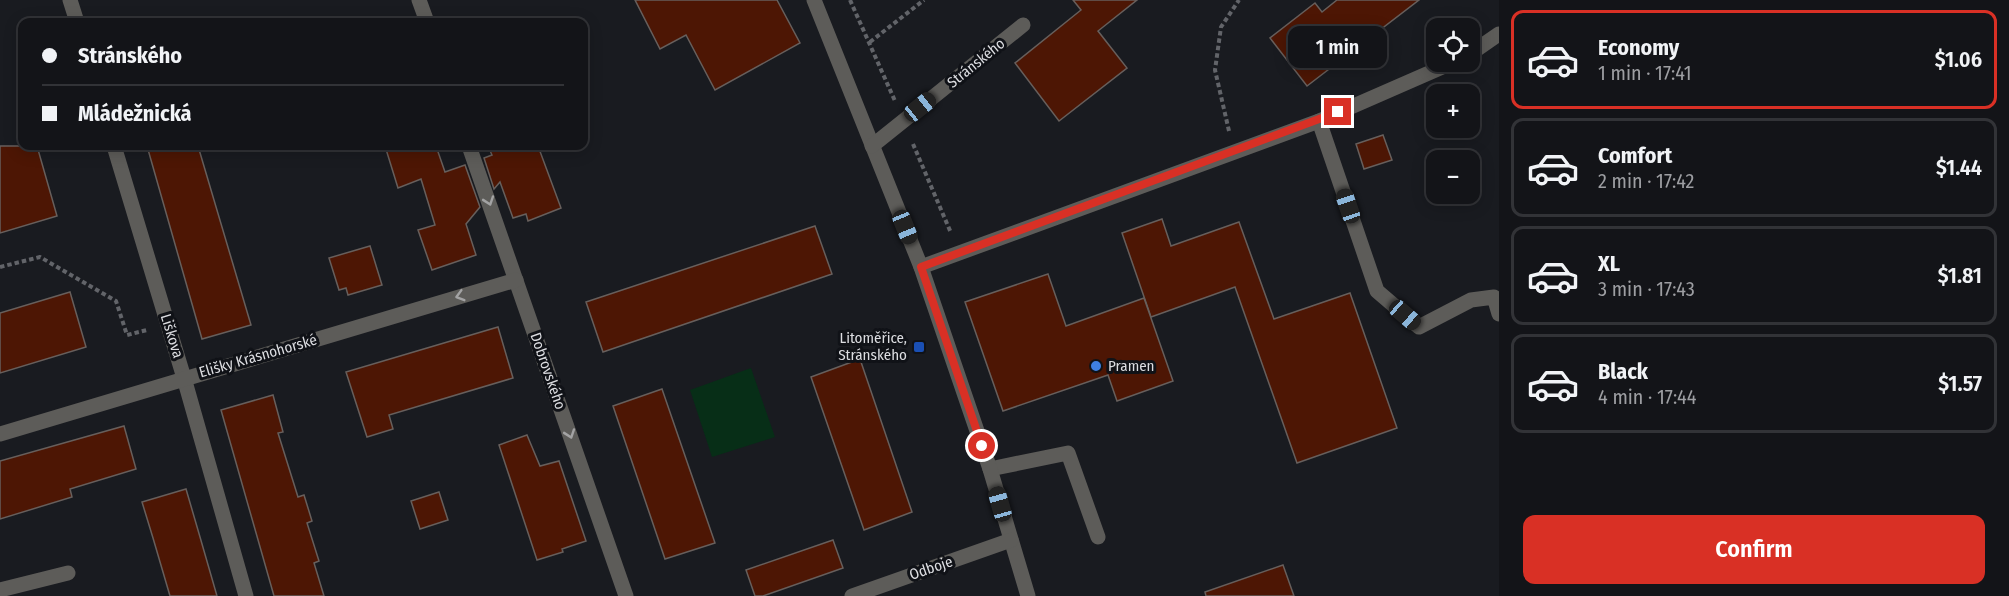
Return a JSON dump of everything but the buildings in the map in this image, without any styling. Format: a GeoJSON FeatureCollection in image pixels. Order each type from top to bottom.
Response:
{"type":"FeatureCollection","features":[{"type":"Feature","properties":{"kind":"street"},"geometry":{"type":"LineString","coordinates":[[70,0],[76,18]]}},
{"type":"Feature","properties":{"kind":"street"},"geometry":{"type":"LineString","coordinates":[[419,0],[425,18]]}},
{"type":"Feature","properties":{"kind":"street"},"geometry":{"type":"LineString","coordinates":[[814,0],[921,267],[990,469],[1028,596]]}},
{"type":"Feature","properties":{"kind":"street","name":"Stránského"},"geometry":{"type":"LineString","coordinates":[[872,146],[1023,25]]}},
{"type":"Feature","properties":{"kind":"street"},"geometry":{"type":"LineString","coordinates":[[1480,47],[1499,34]]}},
{"type":"Feature","properties":{"kind":"street"},"geometry":{"type":"LineString","coordinates":[[921,267],[1319,121],[1431,72]]}},
{"type":"Feature","properties":{"kind":"street"},"geometry":{"type":"LineString","coordinates":[[1319,121],[1377,291],[1419,327],[1471,300],[1497,296],[1499,314]]}},
{"type":"Feature","properties":{"kind":"street","name":"Liškova"},"geometry":{"type":"LineString","coordinates":[[115,150],[184,378],[246,596]]}},
{"type":"Feature","properties":{"kind":"street","name":"Dobrovského"},"geometry":{"type":"LineString","coordinates":[[470,150],[626,596]]}},
{"type":"Feature","properties":{"kind":"street","name":"Elišky Krásnohorské"},"geometry":{"type":"LineString","coordinates":[[0,434],[516,280]]}},
{"type":"Feature","properties":{"kind":"street"},"geometry":{"type":"LineString","coordinates":[[990,469],[1068,453],[1098,537]]}},
{"type":"Feature","properties":{"kind":"street","name":"Odboje"},"geometry":{"type":"LineString","coordinates":[[852,596],[1011,540]]}},
{"type":"Feature","properties":{"kind":"street"},"geometry":{"type":"LineString","coordinates":[[0,590],[68,573]]}},
{"type":"Feature","properties":{"kind":"path"},"geometry":{"type":"LineString","coordinates":[[850,0],[959,253]]}},
{"type":"Feature","properties":{"kind":"path"},"geometry":{"type":"LineString","coordinates":[[870,42],[924,0]]}},
{"type":"Feature","properties":{"kind":"path"},"geometry":{"type":"LineString","coordinates":[[1234,152],[1215,70],[1221,27],[1239,0]]}},
{"type":"Feature","properties":{"kind":"path"},"geometry":{"type":"LineString","coordinates":[[0,267],[40,257],[116,301],[127,335],[168,324]]}},
{"type":"Feature","properties":{"kind":"green space"},"geometry":{"type":"Polygon","coordinates":[[[751,368],[775,437],[712,457],[690,390],[751,368]]]}},
{"type":"Feature","properties":{"kind":"place","name":"Litoměřice, Stránského"},"geometry":{"type":"Point","coordinates":[919,347]}},
{"type":"Feature","properties":{"kind":"place","name":"Pramen"},"geometry":{"type":"Point","coordinates":[1096,366]}},
{"type":"Feature","properties":{"kind":"route"},"geometry":{"type":"LineString","coordinates":[[982,446],[921,267],[1319,121],[1338,112]]}}]}
